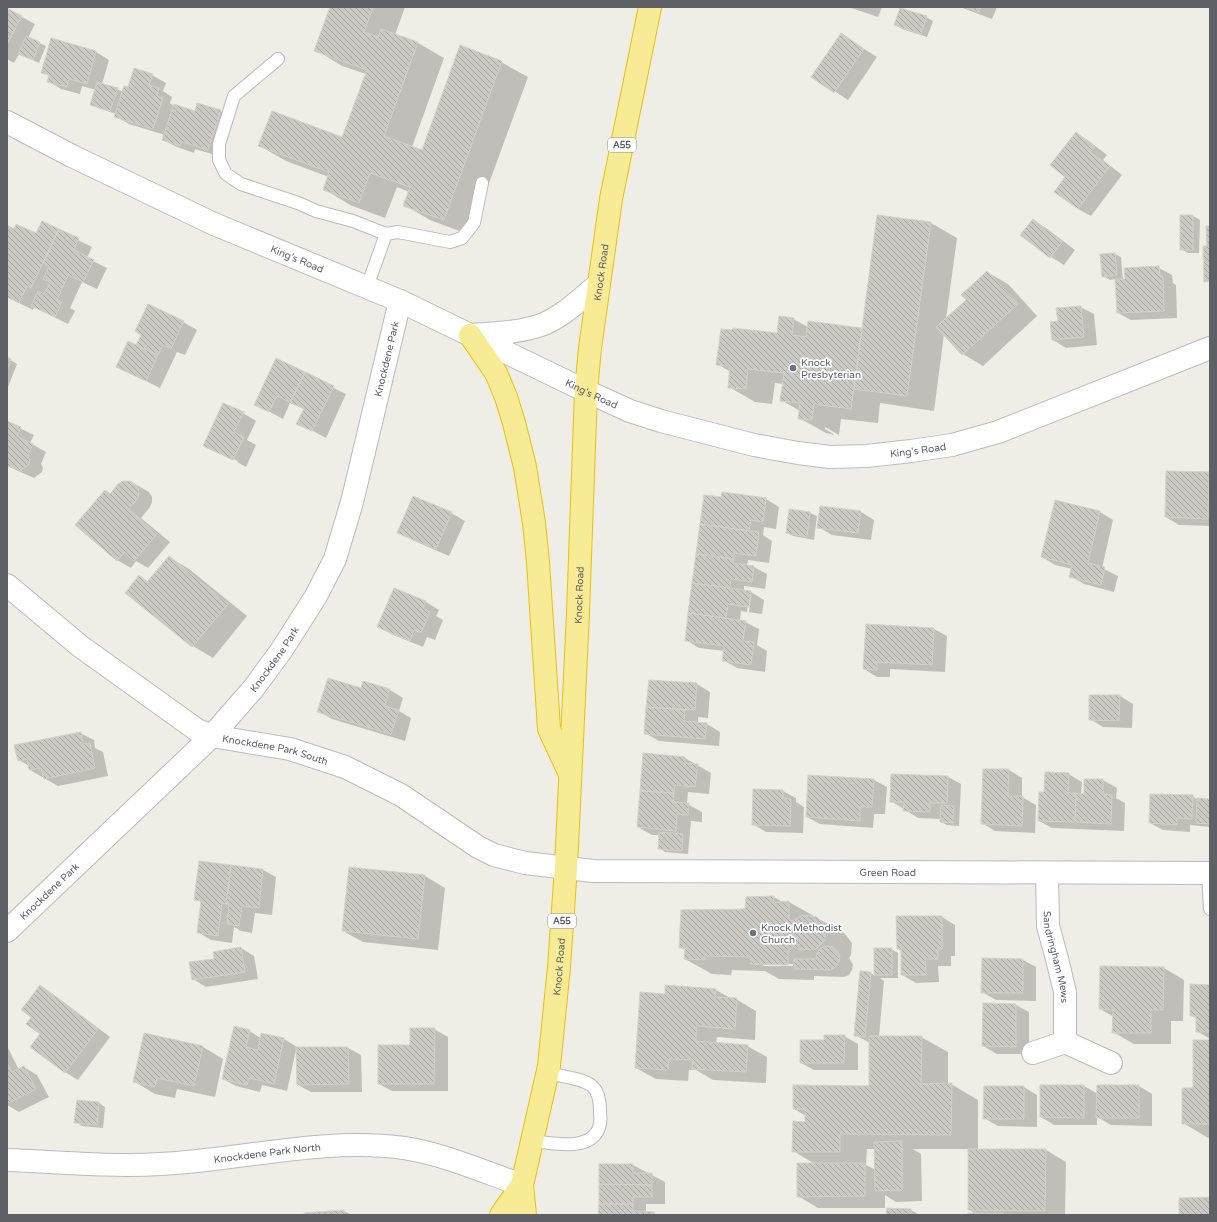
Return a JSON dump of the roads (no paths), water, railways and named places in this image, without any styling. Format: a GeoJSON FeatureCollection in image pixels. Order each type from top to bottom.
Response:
{"type":"FeatureCollection","features":[{"type":"Feature","properties":{"kind":"highway","name":"Knock Road"},"geometry":{"type":"LineString","coordinates":[[501,1215],[522,1184],[548,1073],[559,967],[566,867],[586,391],[598,284],[611,198],[650,7]]}},
{"type":"Feature","properties":{"kind":"highway"},"geometry":{"type":"LineString","coordinates":[[470,335],[496,373],[506,397],[523,460],[534,523],[538,562],[549,729],[571,775]]}},
{"type":"Feature","properties":{"kind":"highway","name":"Knock Road"},"geometry":{"type":"LineString","coordinates":[[522,1184],[526,1215]]}},
{"type":"Feature","properties":{"kind":"street","name":"King's Road"},"geometry":{"type":"LineString","coordinates":[[7,122],[72,156],[214,224],[400,301],[630,411],[661,421],[754,445],[830,457],[867,456],[952,445],[998,432],[1210,348]]}},
{"type":"Feature","properties":{"kind":"street"},"geometry":{"type":"LineString","coordinates":[[470,335],[527,329],[542,325],[564,312],[598,284]]}},
{"type":"Feature","properties":{"kind":"street","name":"Knockdene Park"},"geometry":{"type":"LineString","coordinates":[[7,931],[212,736],[253,689],[281,651],[316,596],[335,558],[352,502],[400,301]]}},
{"type":"Feature","properties":{"kind":"street","name":"Knockdene Park South"},"geometry":{"type":"LineString","coordinates":[[7,585],[80,646],[197,730],[212,736],[290,749],[345,767],[401,795],[478,846],[494,854],[525,863],[566,867]]}},
{"type":"Feature","properties":{"kind":"street","name":"Green Road"},"geometry":{"type":"LineString","coordinates":[[566,867],[593,871],[1209,873]]}},
{"type":"Feature","properties":{"kind":"street","name":"Sandringham Mews"},"geometry":{"type":"LineString","coordinates":[[1047,873],[1048,926],[1065,992],[1065,1042]]}},
{"type":"Feature","properties":{"kind":"street"},"geometry":{"type":"LineString","coordinates":[[1033,1053],[1065,1042],[1111,1063]]}},
{"type":"Feature","properties":{"kind":"street","name":"Knockdene Park North"},"geometry":{"type":"LineString","coordinates":[[7,1160],[123,1165],[161,1164],[317,1147],[369,1145],[405,1148],[440,1156],[522,1184]]}},
{"type":"Feature","properties":{"kind":"lane"},"geometry":{"type":"LineString","coordinates":[[278,58],[234,96],[219,144],[219,160],[226,174],[241,184],[298,203],[316,211],[353,221],[386,234],[398,232],[450,242],[462,238],[474,224],[482,183]]}},
{"type":"Feature","properties":{"kind":"lane"},"geometry":{"type":"LineString","coordinates":[[367,287],[386,234]]}},
{"type":"Feature","properties":{"kind":"lane"},"geometry":{"type":"LineString","coordinates":[[1209,873],[1210,909]]}},
{"type":"Feature","properties":{"kind":"lane"},"geometry":{"type":"LineString","coordinates":[[533,1142],[569,1145],[580,1144],[590,1140],[600,1124],[600,1104],[597,1092],[592,1086],[584,1081],[548,1073]]}},
{"type":"Feature","properties":{"kind":"place","name":"Knock Presbyterian"},"geometry":{"type":"Point","coordinates":[793,368]}},
{"type":"Feature","properties":{"kind":"place","name":"Knock Methodist Church"},"geometry":{"type":"Point","coordinates":[753,933]}}]}
